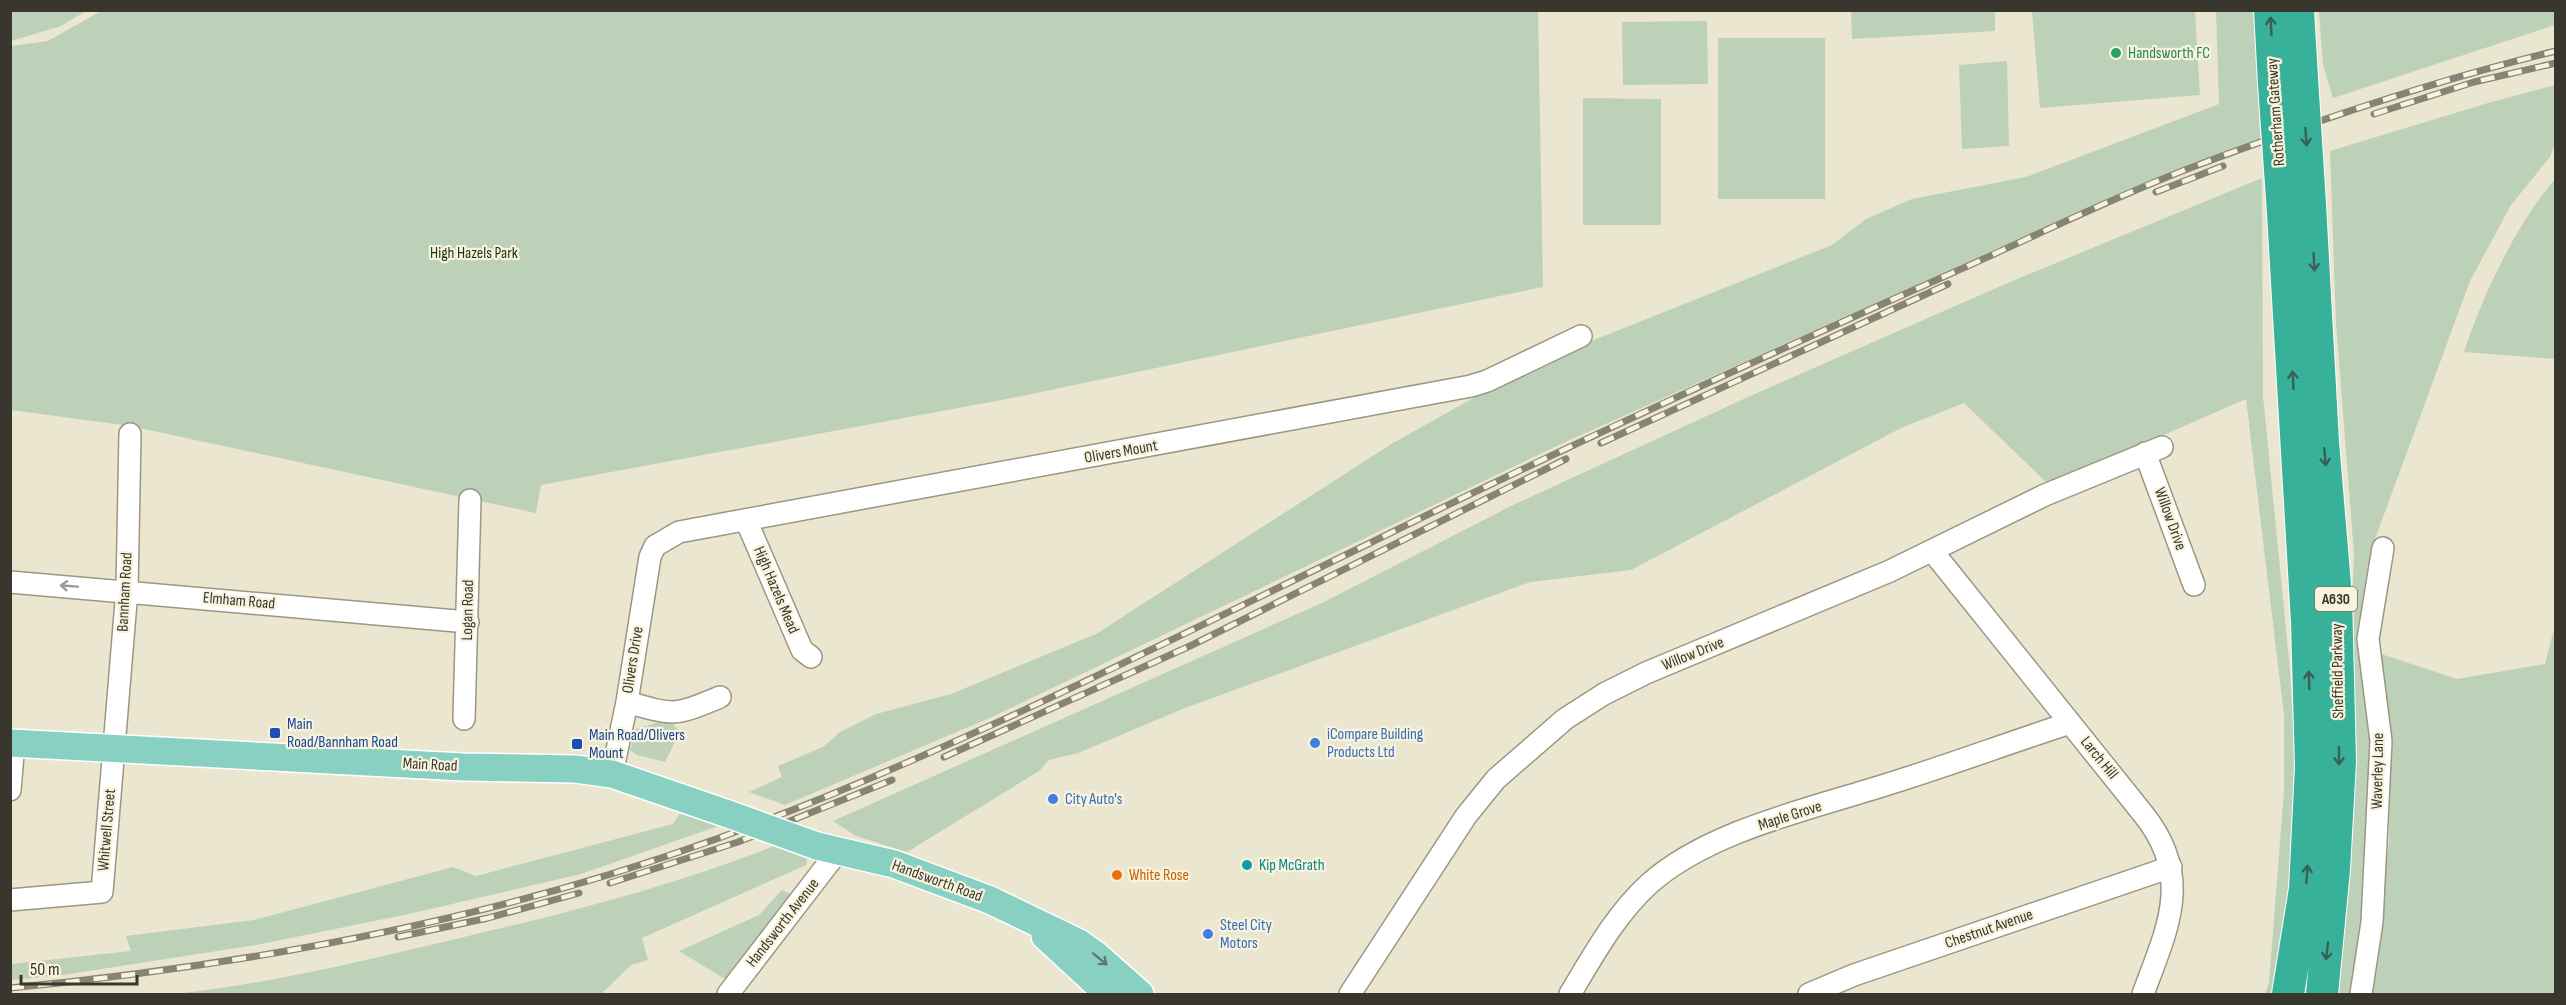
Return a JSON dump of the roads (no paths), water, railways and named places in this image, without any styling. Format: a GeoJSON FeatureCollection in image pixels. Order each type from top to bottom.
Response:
{"type":"FeatureCollection","features":[{"type":"Feature","properties":{"kind":"highway","name":"Rotherham Gateway"},"geometry":{"type":"LineString","coordinates":[[2270,10],[2288,81],[2297,208]]}},
{"type":"Feature","properties":{"kind":"highway","name":"Rotherham Gateway"},"geometry":{"type":"LineString","coordinates":[[2288,81],[2298,10]]}},
{"type":"Feature","properties":{"kind":"highway","name":"Sheffield Parkway"},"geometry":{"type":"LineString","coordinates":[[2288,994],[2306,889],[2311,767],[2297,208]]}},
{"type":"Feature","properties":{"kind":"highway","name":"Sheffield Parkway"},"geometry":{"type":"LineString","coordinates":[[2297,208],[2323,442],[2336,597],[2340,761],[2334,869],[2322,994]]}},
{"type":"Feature","properties":{"kind":"main road","name":"Main Road"},"geometry":{"type":"LineString","coordinates":[[12,743],[463,767],[574,769],[612,774],[828,848]]}},
{"type":"Feature","properties":{"kind":"main road","name":"Handsworth Road"},"geometry":{"type":"LineString","coordinates":[[828,848],[894,864],[990,900],[1032,923],[1079,943],[1140,994]]}},
{"type":"Feature","properties":{"kind":"main road","name":"Handsworth Road"},"geometry":{"type":"LineString","coordinates":[[1032,923],[1108,994]]}},
{"type":"Feature","properties":{"kind":"street","name":"Olivers Mount"},"geometry":{"type":"LineString","coordinates":[[655,546],[679,532],[1471,386],[1487,381],[1581,336]]}},
{"type":"Feature","properties":{"kind":"street","name":"Bannham Road"},"geometry":{"type":"LineString","coordinates":[[114,749],[127,590],[130,434]]}},
{"type":"Feature","properties":{"kind":"street","name":"Willow Drive"},"geometry":{"type":"LineString","coordinates":[[1350,994],[1466,816],[1496,779],[1565,720],[1604,694],[1646,673],[1933,552],[1996,517],[2154,450],[2194,585]]}},
{"type":"Feature","properties":{"kind":"street","name":"Logan Road"},"geometry":{"type":"LineString","coordinates":[[464,719],[470,500]]}},
{"type":"Feature","properties":{"kind":"street","name":"High Hazels Mead"},"geometry":{"type":"LineString","coordinates":[[746,520],[802,650],[811,657]]}},
{"type":"Feature","properties":{"kind":"street","name":"Olivers Drive"},"geometry":{"type":"LineString","coordinates":[[612,774],[627,702],[650,557],[655,546]]}},
{"type":"Feature","properties":{"kind":"street","name":"Waverley Lane"},"geometry":{"type":"LineString","coordinates":[[2361,994],[2372,922],[2381,741],[2368,639],[2383,548]]}},
{"type":"Feature","properties":{"kind":"street","name":"Larch Hill"},"geometry":{"type":"LineString","coordinates":[[1933,552],[2157,831],[2171,867],[2173,892],[2170,922],[2143,994]]}},
{"type":"Feature","properties":{"kind":"street","name":"Elmham Road"},"geometry":{"type":"LineString","coordinates":[[10,582],[127,590],[468,622]]}},
{"type":"Feature","properties":{"kind":"street"},"geometry":{"type":"LineString","coordinates":[[627,702],[666,713],[680,713],[720,697]]}},
{"type":"Feature","properties":{"kind":"street","name":"Maple Grove"},"geometry":{"type":"LineString","coordinates":[[1570,994],[1627,906],[1650,883],[1688,855],[1770,822],[2070,723]]}},
{"type":"Feature","properties":{"kind":"street"},"geometry":{"type":"LineString","coordinates":[[10,790],[12,743]]}},
{"type":"Feature","properties":{"kind":"street","name":"Whitwell Street"},"geometry":{"type":"LineString","coordinates":[[10,900],[102,892],[114,749]]}},
{"type":"Feature","properties":{"kind":"street","name":"Handsworth Avenue"},"geometry":{"type":"LineString","coordinates":[[728,994],[828,848]]}},
{"type":"Feature","properties":{"kind":"street","name":"Chestnut Avenue"},"geometry":{"type":"LineString","coordinates":[[1809,994],[1854,975],[2171,867]]}},
{"type":"Feature","properties":{"kind":"railway"},"geometry":{"type":"LineString","coordinates":[[10,988],[190,966],[370,935],[547,893],[719,838],[885,772],[1047,699],[1585,439],[2130,193],[2190,168],[2325,119],[2463,76],[2556,51]]}},
{"type":"Feature","properties":{"kind":"railway"},"geometry":{"type":"LineString","coordinates":[[2374,114],[2474,82],[2556,63]]}},
{"type":"Feature","properties":{"kind":"railway"},"geometry":{"type":"LineString","coordinates":[[2156,192],[2223,166]]}},
{"type":"Feature","properties":{"kind":"railway"},"geometry":{"type":"LineString","coordinates":[[1601,443],[1948,284]]}},
{"type":"Feature","properties":{"kind":"railway"},"geometry":{"type":"LineString","coordinates":[[944,757],[1190,646],[1566,459]]}},
{"type":"Feature","properties":{"kind":"railway"},"geometry":{"type":"LineString","coordinates":[[610,883],[738,842],[892,780]]}},
{"type":"Feature","properties":{"kind":"railway"},"geometry":{"type":"LineString","coordinates":[[398,937],[488,918],[579,893]]}},
{"type":"Feature","properties":{"kind":"place","name":"Handsworth FC"},"geometry":{"type":"Point","coordinates":[2116,53]}},
{"type":"Feature","properties":{"kind":"place","name":"Main Road/Bannham Road"},"geometry":{"type":"Point","coordinates":[275,733]}},
{"type":"Feature","properties":{"kind":"place","name":"iCompare Building Products Ltd"},"geometry":{"type":"Point","coordinates":[1315,743]}},
{"type":"Feature","properties":{"kind":"place","name":"Main Road/Olivers Mount"},"geometry":{"type":"Point","coordinates":[577,744]}},
{"type":"Feature","properties":{"kind":"place","name":"City Auto's"},"geometry":{"type":"Point","coordinates":[1053,799]}},
{"type":"Feature","properties":{"kind":"place","name":"Kip McGrath"},"geometry":{"type":"Point","coordinates":[1247,865]}},
{"type":"Feature","properties":{"kind":"place","name":"White Rose"},"geometry":{"type":"Point","coordinates":[1117,875]}},
{"type":"Feature","properties":{"kind":"place","name":"Steel City Motors"},"geometry":{"type":"Point","coordinates":[1208,934]}},
{"type":"Feature","properties":{"kind":"park label","name":"High Hazels Park"},"geometry":{"type":"Point","coordinates":[474,253]}}]}
